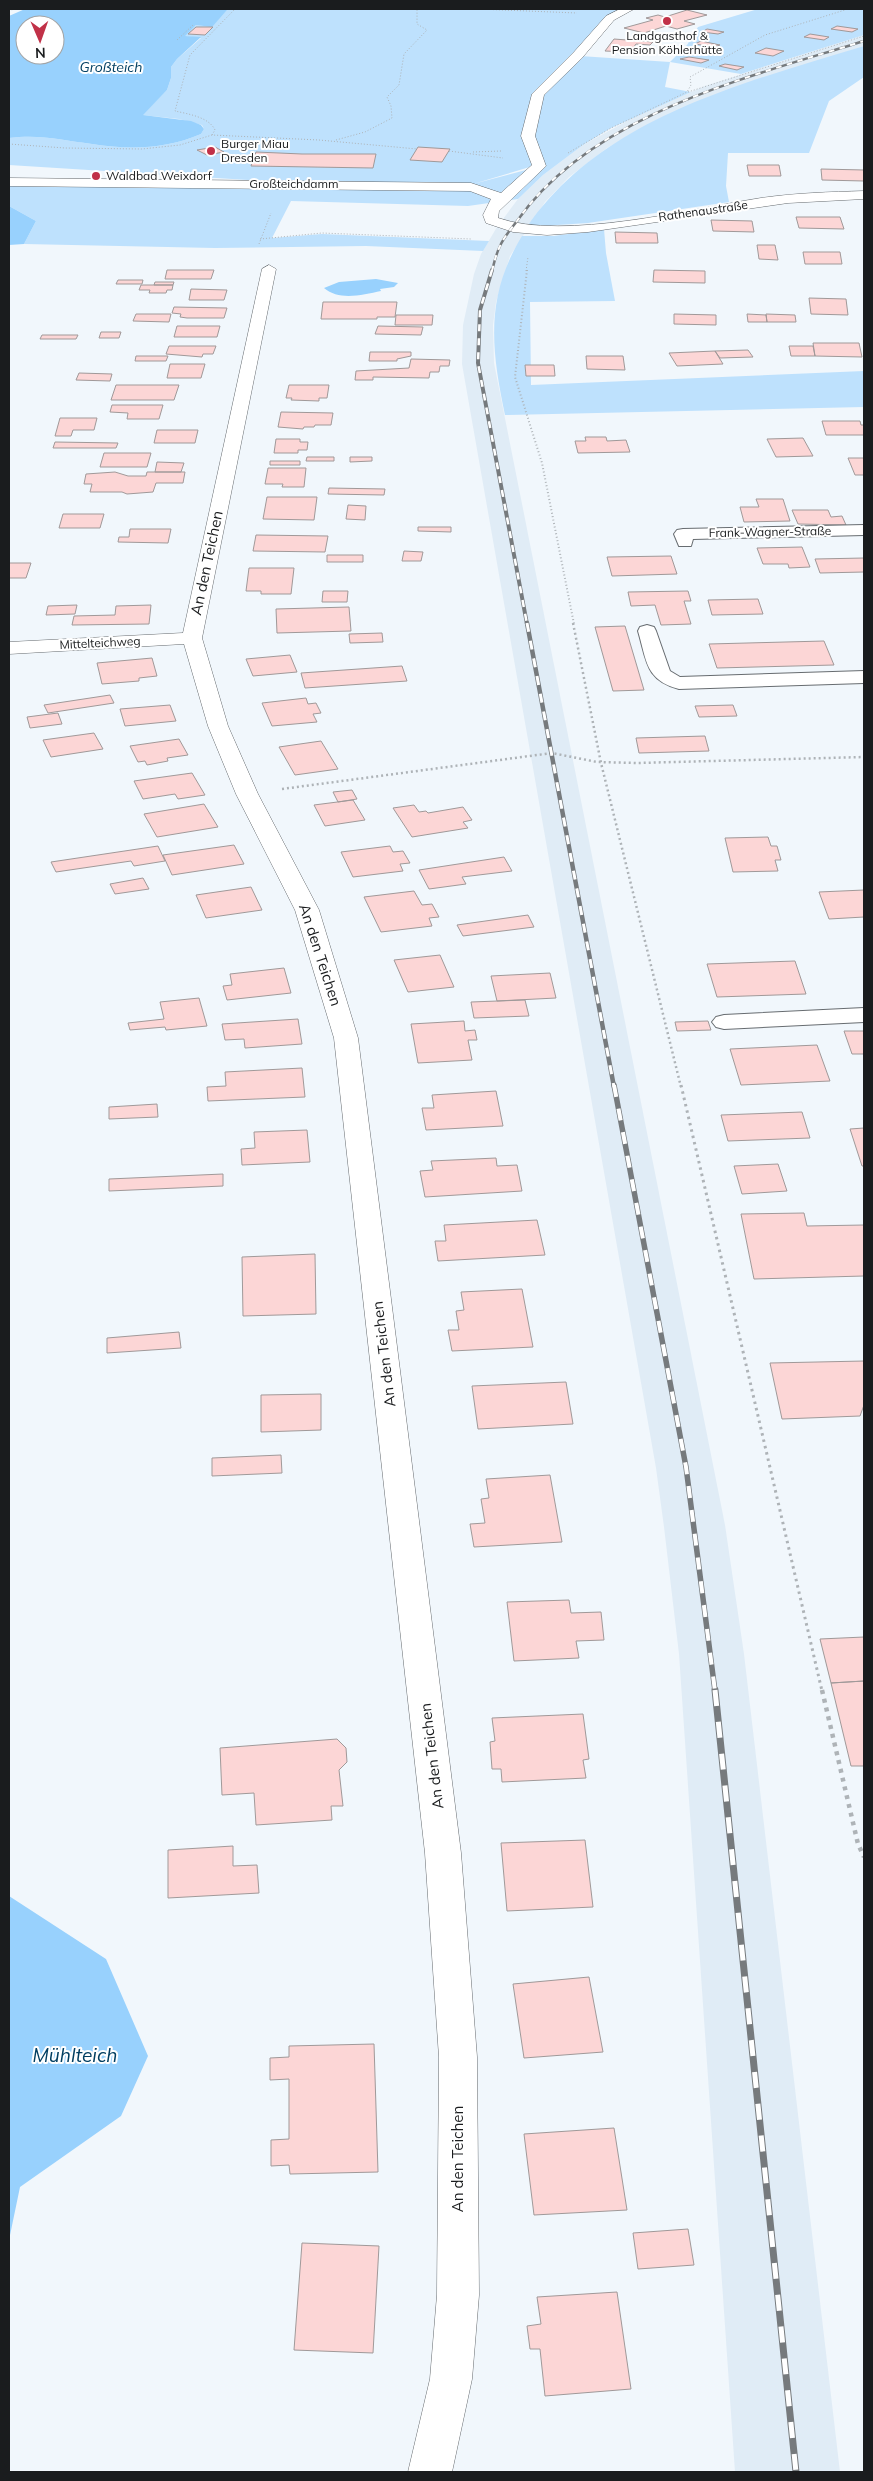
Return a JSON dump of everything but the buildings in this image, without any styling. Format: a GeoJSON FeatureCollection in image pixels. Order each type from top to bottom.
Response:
{"type":"FeatureCollection","features":[{"type":"Feature","properties":{"kind":"street"},"geometry":{"type":"LineString","coordinates":[[539,166],[528,136],[538,94],[578,56],[610,18],[628,9]]}},
{"type":"Feature","properties":{"kind":"street"},"geometry":{"type":"LineString","coordinates":[[509,175],[539,166]]}},
{"type":"Feature","properties":{"kind":"street"},"geometry":{"type":"LineString","coordinates":[[539,166],[513,188],[493,213],[511,228],[542,232]]}},
{"type":"Feature","properties":{"kind":"street"},"geometry":{"type":"LineString","coordinates":[[443,186],[494,180]]}},
{"type":"Feature","properties":{"kind":"street","name":"Großteichdamm"},"geometry":{"type":"LineString","coordinates":[[9,182],[472,187],[495,194],[498,199],[493,213]]}},
{"type":"Feature","properties":{"kind":"street","name":"Rathenaustraße"},"geometry":{"type":"LineString","coordinates":[[542,232],[604,226],[789,199],[864,195]]}},
{"type":"Feature","properties":{"kind":"street","name":"An den Teichen"},"geometry":{"type":"LineString","coordinates":[[269,269],[192,638],[218,726],[247,794],[307,910],[346,1038],[443,1853],[458,2057],[458,2295],[451,2379],[430,2472]]}},
{"type":"Feature","properties":{"kind":"street","name":"Mittelteichweg"},"geometry":{"type":"LineString","coordinates":[[9,648],[192,638]]}},
{"type":"Feature","properties":{"kind":"lane","name":"Frank-Wagner-Straße"},"geometry":{"type":"LineString","coordinates":[[685,542],[683,534],[864,530]]}},
{"type":"Feature","properties":{"kind":"lane"},"geometry":{"type":"LineString","coordinates":[[647,631],[660,674],[668,680],[679,683],[864,677]]}},
{"type":"Feature","properties":{"kind":"lane"},"geometry":{"type":"LineString","coordinates":[[724,1022],[864,1016]]}},
{"type":"Feature","properties":{"kind":"path"},"geometry":{"type":"LineString","coordinates":[[9,11],[14,9]]}},
{"type":"Feature","properties":{"kind":"path"},"geometry":{"type":"LineString","coordinates":[[212,135],[215,130],[213,126],[198,117],[175,111],[190,55],[214,33],[235,9]]}},
{"type":"Feature","properties":{"kind":"path"},"geometry":{"type":"LineString","coordinates":[[330,141],[356,136],[378,128],[392,118],[388,98],[392,90],[399,85],[402,75],[400,60],[407,49],[423,39],[427,30],[417,24],[417,9]]}},
{"type":"Feature","properties":{"kind":"path"},"geometry":{"type":"LineString","coordinates":[[478,9],[616,15]]}},
{"type":"Feature","properties":{"kind":"path"},"geometry":{"type":"LineString","coordinates":[[687,92],[690,86],[690,77],[765,35],[848,9]]}},
{"type":"Feature","properties":{"kind":"path"},"geometry":{"type":"LineString","coordinates":[[176,40],[193,25]]}},
{"type":"Feature","properties":{"kind":"path"},"geometry":{"type":"LineString","coordinates":[[449,151],[503,158],[539,166],[567,154],[611,128],[687,92],[864,36]]}},
{"type":"Feature","properties":{"kind":"path"},"geometry":{"type":"LineString","coordinates":[[9,144],[65,148],[142,149],[180,145],[212,135],[330,141],[417,149]]}},
{"type":"Feature","properties":{"kind":"path"},"geometry":{"type":"LineString","coordinates":[[269,269],[258,266],[259,239],[273,208]]}},
{"type":"Feature","properties":{"kind":"path"},"geometry":{"type":"LineString","coordinates":[[259,239],[322,233],[475,239],[493,213]]}},
{"type":"Feature","properties":{"kind":"path"},"geometry":{"type":"LineString","coordinates":[[542,232],[528,256],[515,377],[542,463],[601,763],[652,967],[858,1844],[864,1856]]}},
{"type":"Feature","properties":{"kind":"path"},"geometry":{"type":"LineString","coordinates":[[247,794],[552,753],[568,753],[601,763],[757,761],[864,757]]}},
{"type":"Feature","properties":{"kind":"shaded area"},"geometry":{"type":"Polygon","coordinates":[[[228,9],[626,9],[609,18],[576,55],[535,94],[525,136],[533,166],[473,184],[541,166],[532,136],[542,94],[580,56],[670,62],[665,87],[691,92],[611,128],[583,145],[543,175],[518,199],[468,206],[291,201],[272,238],[322,234],[489,241],[483,251],[366,246],[215,248],[24,244],[36,221],[9,206],[9,182],[296,183],[9,165],[9,138],[41,137],[106,146],[148,147],[175,143],[201,134],[204,129],[202,125],[179,119],[142,115],[167,90],[171,78],[171,67],[177,59],[201,38],[184,36],[196,25],[212,26],[228,9]]]}},
{"type":"Feature","properties":{"kind":"shaded area"},"geometry":{"type":"Polygon","coordinates":[[[758,9],[864,9],[864,35],[741,74],[670,62],[687,45],[698,27],[758,9]]]}},
{"type":"Feature","properties":{"kind":"shaded area"},"geometry":{"type":"Polygon","coordinates":[[[864,35],[864,46],[726,91],[662,118],[607,148],[569,177],[545,202],[510,256],[496,302],[493,325],[494,363],[725,1525],[744,1654],[840,2472],[735,2472],[679,1654],[664,1527],[656,1468],[462,364],[463,325],[474,274],[481,254],[497,227],[518,199],[543,175],[583,145],[640,114],[705,86],[864,35]]]}},
{"type":"Feature","properties":{"kind":"shaded area"},"geometry":{"type":"Polygon","coordinates":[[[864,46],[864,77],[829,101],[809,153],[728,153],[726,186],[729,202],[588,223],[527,227],[558,189],[594,158],[635,131],[679,109],[724,91],[771,74],[864,46]]]}},
{"type":"Feature","properties":{"kind":"shaded area"},"geometry":{"type":"Polygon","coordinates":[[[604,229],[606,253],[615,301],[530,302],[531,385],[864,371],[864,407],[505,415],[494,345],[494,323],[502,280],[510,258],[522,236],[554,236],[604,229]]]}},
{"type":"Feature","properties":{"kind":"water","name":"Großteich"},"geometry":{"type":"Polygon","coordinates":[[[25,9],[228,9],[212,27],[196,25],[185,36],[201,37],[171,67],[171,78],[167,90],[143,115],[191,121],[201,125],[204,129],[201,134],[175,143],[148,147],[106,146],[41,137],[9,138],[9,16],[25,9]]]}},
{"type":"Feature","properties":{"kind":"water"},"geometry":{"type":"Polygon","coordinates":[[[9,206],[36,221],[24,244],[9,245],[9,206]]]}},
{"type":"Feature","properties":{"kind":"water"},"geometry":{"type":"Polygon","coordinates":[[[376,279],[398,283],[394,287],[380,289],[381,291],[351,296],[337,295],[324,288],[339,282],[376,279]]]}},
{"type":"Feature","properties":{"kind":"water","name":"Mühlteich"},"geometry":{"type":"Polygon","coordinates":[[[9,1896],[106,1959],[148,2056],[121,2116],[20,2187],[9,2240],[9,1896]]]}},
{"type":"Feature","properties":{"kind":"railway"},"geometry":{"type":"LineString","coordinates":[[492,271],[496,255],[517,221],[549,184],[586,153],[629,127],[674,105],[722,86],[864,41]]}},
{"type":"Feature","properties":{"kind":"railway"},"geometry":{"type":"LineString","coordinates":[[492,270],[480,310],[478,363],[527,624]]}},
{"type":"Feature","properties":{"kind":"railway"},"geometry":{"type":"LineString","coordinates":[[527,623],[614,1087]]}},
{"type":"Feature","properties":{"kind":"railway"},"geometry":{"type":"LineString","coordinates":[[614,1085],[686,1467],[715,1691]]}},
{"type":"Feature","properties":{"kind":"railway"},"geometry":{"type":"LineString","coordinates":[[715,1690],[796,2472]]}},
{"type":"Feature","properties":{"kind":"place","name":"Landgasthof & Pension Köhlerhütte"},"geometry":{"type":"Point","coordinates":[667,21]}},
{"type":"Feature","properties":{"kind":"place","name":"Burger Miau Dresden"},"geometry":{"type":"Point","coordinates":[211,151]}},
{"type":"Feature","properties":{"kind":"place","name":"Waldbad Weixdorf"},"geometry":{"type":"Point","coordinates":[96,176]}}]}
